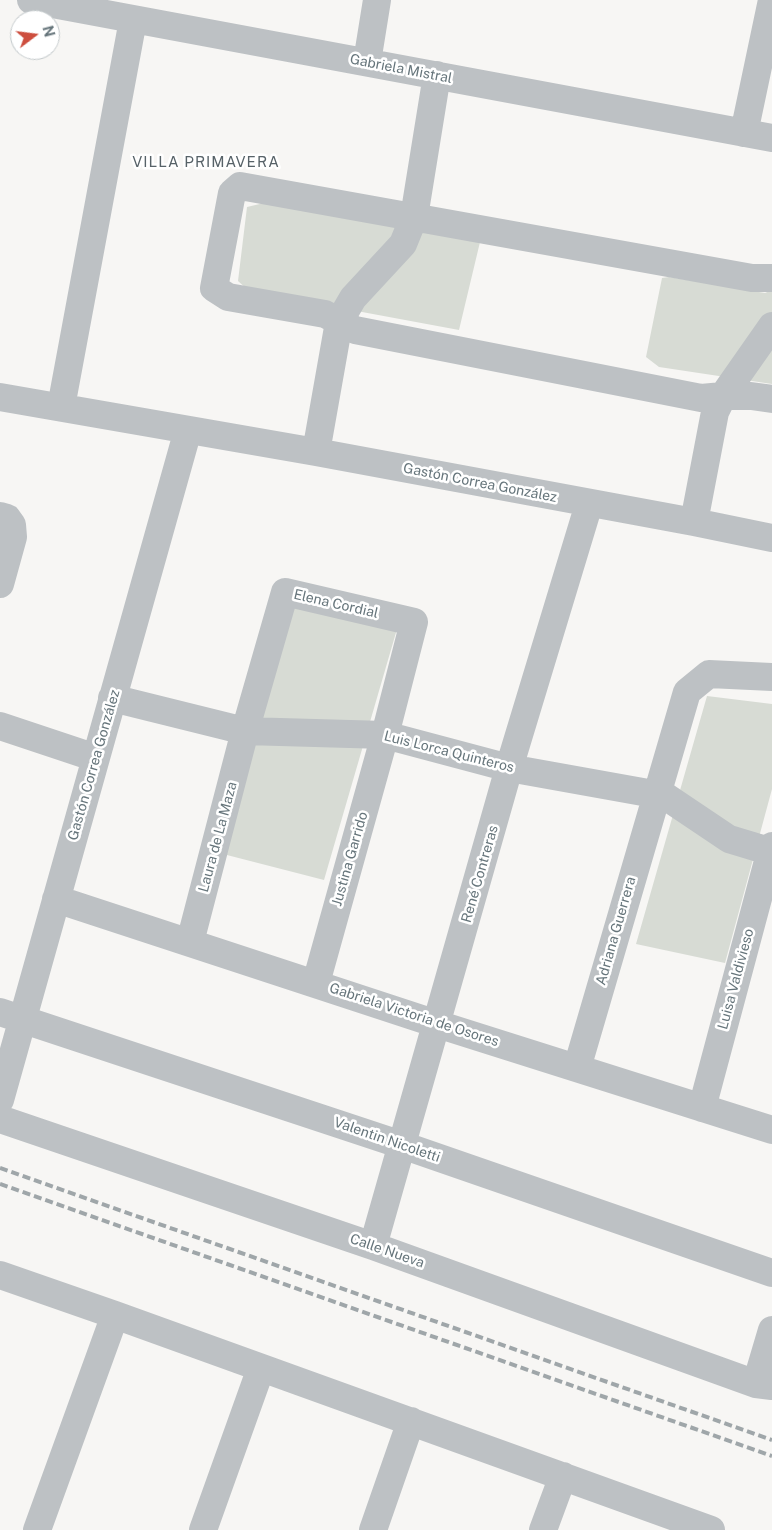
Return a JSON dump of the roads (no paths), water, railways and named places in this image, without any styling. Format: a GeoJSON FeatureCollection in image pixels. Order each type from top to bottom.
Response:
{"type":"FeatureCollection","features":[{"type":"Feature","properties":{"kind":"street","name":"Gabriela Mistral"},"geometry":{"type":"LineString","coordinates":[[31,0],[123,12],[367,62],[772,138]]}},
{"type":"Feature","properties":{"kind":"street"},"geometry":{"type":"LineString","coordinates":[[367,62],[378,0]]}},
{"type":"Feature","properties":{"kind":"street"},"geometry":{"type":"LineString","coordinates":[[744,132],[772,0]]}},
{"type":"Feature","properties":{"kind":"street"},"geometry":{"type":"LineString","coordinates":[[61,407],[123,12]]}},
{"type":"Feature","properties":{"kind":"street"},"geometry":{"type":"LineString","coordinates":[[316,452],[339,322],[353,298],[403,244],[414,217],[437,75]]}},
{"type":"Feature","properties":{"kind":"street"},"geometry":{"type":"LineString","coordinates":[[772,278],[752,278],[240,186],[232,192],[214,288],[228,297],[325,314],[355,330],[701,398],[751,396],[772,399]]}},
{"type":"Feature","properties":{"kind":"street"},"geometry":{"type":"LineString","coordinates":[[694,522],[715,412],[722,396],[772,326]]}},
{"type":"Feature","properties":{"kind":"street","name":"Gastón Correa González"},"geometry":{"type":"LineString","coordinates":[[0,396],[316,452],[772,538]]}},
{"type":"Feature","properties":{"kind":"street","name":"Gastón Correa González"},"geometry":{"type":"LineString","coordinates":[[0,1100],[11,1016],[56,899],[188,430]]}},
{"type":"Feature","properties":{"kind":"street","name":"René Contreras"},"geometry":{"type":"LineString","coordinates":[[373,1246],[510,768],[589,504]]}},
{"type":"Feature","properties":{"kind":"street"},"geometry":{"type":"LineString","coordinates":[[0,516],[7,518],[12,525],[13,537],[0,584]]}},
{"type":"Feature","properties":{"kind":"street","name":"Elena Cordial"},"geometry":{"type":"LineString","coordinates":[[245,731],[285,592],[414,622],[385,735]]}},
{"type":"Feature","properties":{"kind":"street","name":"Adriana Guerrera"},"geometry":{"type":"LineString","coordinates":[[577,1068],[686,692],[709,674],[772,676]]}},
{"type":"Feature","properties":{"kind":"street","name":"Luis Lorca Quinteros"},"geometry":{"type":"LineString","coordinates":[[112,698],[245,731],[385,735],[510,768],[665,796],[729,839],[771,849]]}},
{"type":"Feature","properties":{"kind":"street"},"geometry":{"type":"LineString","coordinates":[[0,726],[96,758]]}},
{"type":"Feature","properties":{"kind":"street","name":"Laura de La Maza"},"geometry":{"type":"LineString","coordinates":[[190,942],[245,731]]}},
{"type":"Feature","properties":{"kind":"street","name":"Justina Garrido"},"geometry":{"type":"LineString","coordinates":[[316,982],[385,735]]}},
{"type":"Feature","properties":{"kind":"street","name":"Luisa Valdivieso"},"geometry":{"type":"LineString","coordinates":[[702,1108],[771,849]]}},
{"type":"Feature","properties":{"kind":"street","name":"Gabriela Victoria de Osores"},"geometry":{"type":"LineString","coordinates":[[56,899],[316,982],[438,1024],[772,1130]]}},
{"type":"Feature","properties":{"kind":"street","name":"Valentin Nicoletti"},"geometry":{"type":"LineString","coordinates":[[11,1016],[402,1145],[772,1273]]}},
{"type":"Feature","properties":{"kind":"street","name":"Calle Nueva"},"geometry":{"type":"LineString","coordinates":[[0,1119],[373,1246],[764,1385]]}},
{"type":"Feature","properties":{"kind":"street"},"geometry":{"type":"LineString","coordinates":[[0,1275],[711,1530]]}},
{"type":"Feature","properties":{"kind":"street"},"geometry":{"type":"LineString","coordinates":[[37,1530],[115,1315]]}},
{"type":"Feature","properties":{"kind":"street"},"geometry":{"type":"LineString","coordinates":[[764,1385],[772,1330]]}},
{"type":"Feature","properties":{"kind":"street"},"geometry":{"type":"LineString","coordinates":[[203,1530],[261,1368]]}},
{"type":"Feature","properties":{"kind":"street"},"geometry":{"type":"LineString","coordinates":[[373,1530],[411,1421]]}},
{"type":"Feature","properties":{"kind":"street"},"geometry":{"type":"LineString","coordinates":[[543,1530],[562,1476]]}},
{"type":"Feature","properties":{"kind":"railway"},"geometry":{"type":"LineString","coordinates":[[0,1168],[772,1440]]}},
{"type":"Feature","properties":{"kind":"railway"},"geometry":{"type":"LineString","coordinates":[[0,1184],[772,1456]]}},
{"type":"Feature","properties":{"kind":"district","name":"VILLA PRIMAVERA"},"geometry":{"type":"Point","coordinates":[206,162]}}]}
